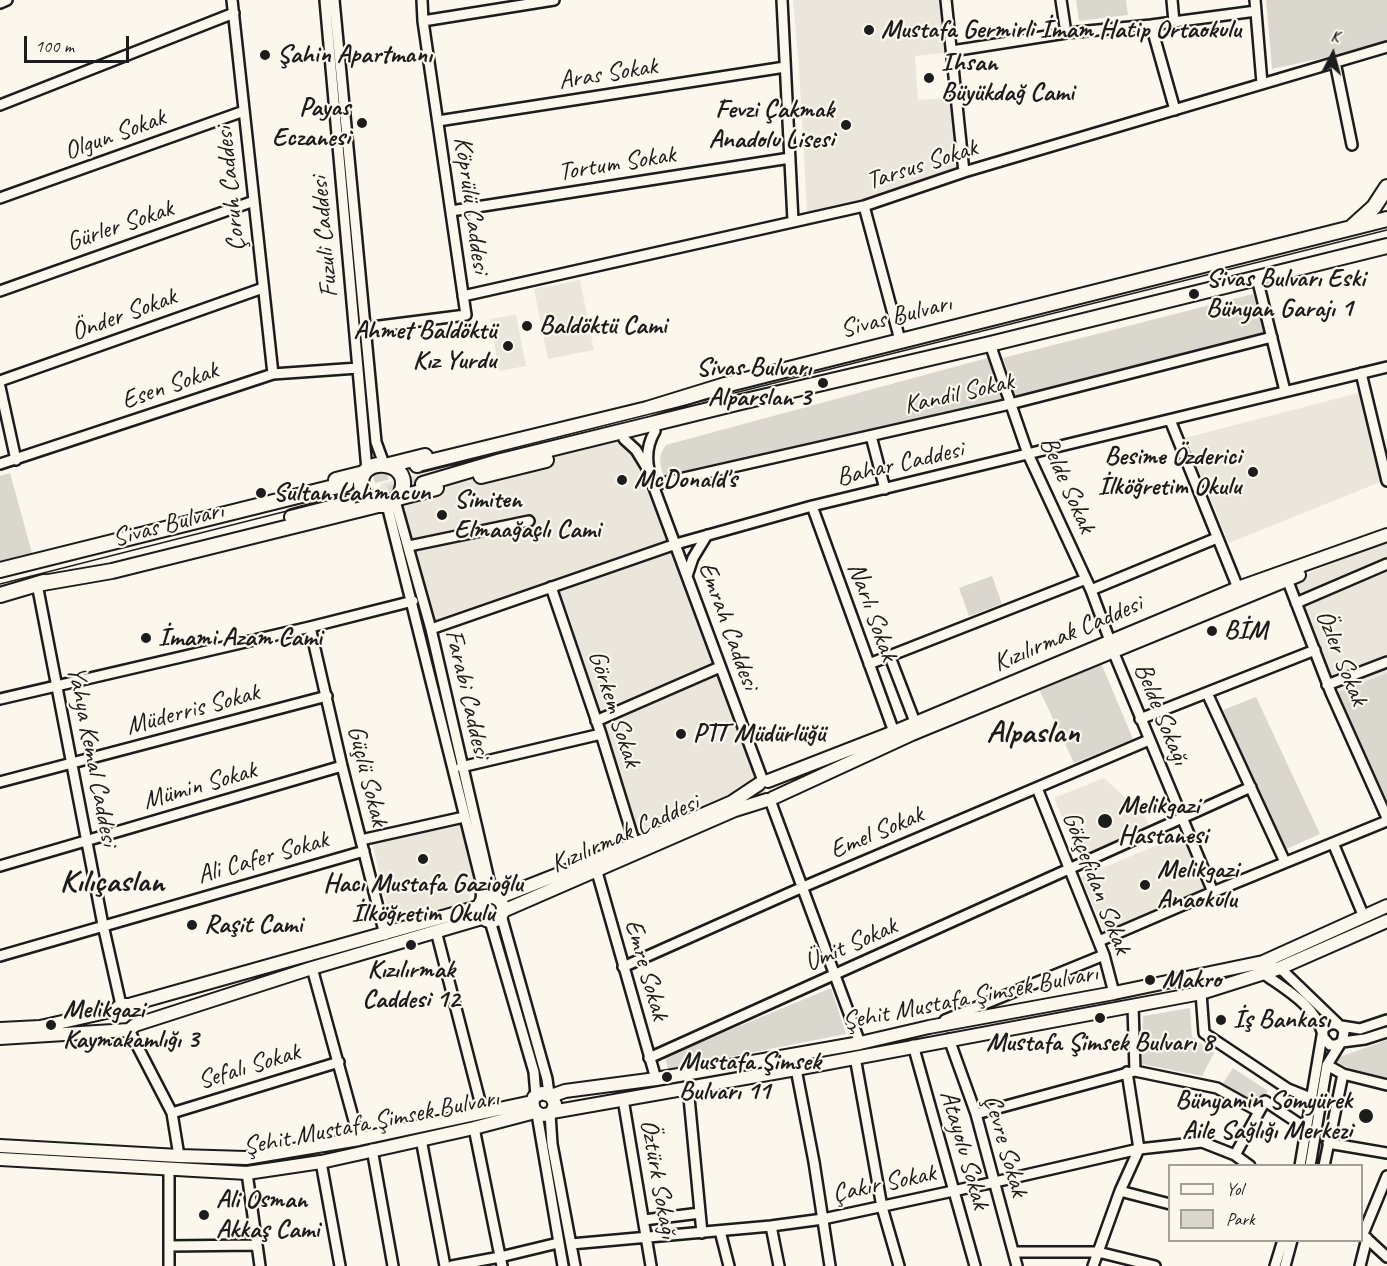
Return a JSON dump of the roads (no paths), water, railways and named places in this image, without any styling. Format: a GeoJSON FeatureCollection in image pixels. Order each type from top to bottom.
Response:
{"type":"FeatureCollection","features":[{"type":"Feature","properties":{"kind":"highway"},"geometry":{"type":"LineString","coordinates":[[1349,229],[1374,207],[1387,187]]}},
{"type":"Feature","properties":{"kind":"highway","name":"Sivas Bulvarı"},"geometry":{"type":"LineString","coordinates":[[417,465],[647,409],[725,385],[900,340],[1387,219]]}},
{"type":"Feature","properties":{"kind":"highway","name":"Sivas Bulvarı"},"geometry":{"type":"LineString","coordinates":[[423,484],[501,461],[741,402],[990,345],[1387,246]]}},
{"type":"Feature","properties":{"kind":"highway"},"geometry":{"type":"LineString","coordinates":[[1370,249],[1387,254]]}},
{"type":"Feature","properties":{"kind":"highway"},"geometry":{"type":"LineString","coordinates":[[65,555],[139,529],[365,471],[375,465],[645,401],[725,385]]}},
{"type":"Feature","properties":{"kind":"highway"},"geometry":{"type":"LineString","coordinates":[[37,584],[111,571],[390,502],[624,440],[741,402]]}},
{"type":"Feature","properties":{"kind":"highway"},"geometry":{"type":"LineString","coordinates":[[365,471],[361,486],[363,495],[370,502],[390,502],[402,490],[403,481],[396,469],[386,464]]}},
{"type":"Feature","properties":{"kind":"highway","name":"Sivas Bulvarı"},"geometry":{"type":"LineString","coordinates":[[0,570],[346,484]]}},
{"type":"Feature","properties":{"kind":"highway","name":"Sivas Bulvarı"},"geometry":{"type":"LineString","coordinates":[[0,595],[348,502]]}},
{"type":"Feature","properties":{"kind":"main road","name":"Kızılırmak Caddesi"},"geometry":{"type":"LineString","coordinates":[[0,1038],[128,1028],[312,968],[436,931],[489,912],[597,872],[735,810],[770,799],[1238,588],[1387,535]]}},
{"type":"Feature","properties":{"kind":"main road","name":"Kızılırmak Caddesi"},"geometry":{"type":"LineString","coordinates":[[497,898],[635,844],[732,801],[763,782],[1387,542]]}},
{"type":"Feature","properties":{"kind":"main road"},"geometry":{"type":"LineString","coordinates":[[763,782],[774,784],[776,788],[776,794],[770,799]]}},
{"type":"Feature","properties":{"kind":"main road"},"geometry":{"type":"LineString","coordinates":[[489,912],[502,904],[497,898]]}},
{"type":"Feature","properties":{"kind":"main road","name":"Şehit Mustafa Şimsek Bulvarı"},"geometry":{"type":"LineString","coordinates":[[0,1159],[247,1173],[321,1162],[474,1128],[565,1090],[656,1079],[860,1043],[929,1027],[1114,993],[1263,962],[1387,906]]}},
{"type":"Feature","properties":{"kind":"main road","name":"Kızılırmak Caddesi"},"geometry":{"type":"LineString","coordinates":[[0,1029],[40,1027],[122,1007],[386,934],[489,912]]}},
{"type":"Feature","properties":{"kind":"main road","name":"Şehit Mustafa Şimsek Bulvarı"},"geometry":{"type":"LineString","coordinates":[[540,1102],[543,1116],[623,1099],[1201,993],[1280,968],[1387,921]]}},
{"type":"Feature","properties":{"kind":"main road"},"geometry":{"type":"LineString","coordinates":[[122,1007],[137,1014],[128,1028],[113,1022],[122,1007]]}},
{"type":"Feature","properties":{"kind":"main road"},"geometry":{"type":"LineString","coordinates":[[540,1102],[555,1104],[551,1113]]}},
{"type":"Feature","properties":{"kind":"main road","name":"Şehit Mustafa Şimsek Bulvarı"},"geometry":{"type":"LineString","coordinates":[[0,1146],[246,1158],[359,1139],[540,1102]]}},
{"type":"Feature","properties":{"kind":"street"},"geometry":{"type":"LineString","coordinates":[[0,3],[8,0]]}},
{"type":"Feature","properties":{"kind":"street","name":"Çoruh Caddesi"},"geometry":{"type":"LineString","coordinates":[[232,0],[273,374]]}},
{"type":"Feature","properties":{"kind":"street","name":"Fuzuli Caddesi"},"geometry":{"type":"LineString","coordinates":[[325,0],[365,471]]}},
{"type":"Feature","properties":{"kind":"street","name":"Fuzuli Caddesi"},"geometry":{"type":"LineString","coordinates":[[333,0],[376,442],[386,464]]}},
{"type":"Feature","properties":{"kind":"street","name":"Köprülü Caddesi"},"geometry":{"type":"LineString","coordinates":[[364,327],[466,315],[423,21],[422,0]]}},
{"type":"Feature","properties":{"kind":"street"},"geometry":{"type":"LineString","coordinates":[[423,21],[554,0]]}},
{"type":"Feature","properties":{"kind":"street"},"geometry":{"type":"LineString","coordinates":[[782,0],[794,221]]}},
{"type":"Feature","properties":{"kind":"street"},"geometry":{"type":"LineString","coordinates":[[946,0],[964,172]]}},
{"type":"Feature","properties":{"kind":"street"},"geometry":{"type":"LineString","coordinates":[[1061,0],[1066,33]]}},
{"type":"Feature","properties":{"kind":"street"},"geometry":{"type":"LineString","coordinates":[[1172,0],[1174,22]]}},
{"type":"Feature","properties":{"kind":"street"},"geometry":{"type":"LineString","coordinates":[[1255,0],[1262,83]]}},
{"type":"Feature","properties":{"kind":"street"},"geometry":{"type":"LineString","coordinates":[[952,51],[1066,33],[1151,25],[1256,11]]}},
{"type":"Feature","properties":{"kind":"street"},"geometry":{"type":"LineString","coordinates":[[0,105],[234,13]]}},
{"type":"Feature","properties":{"kind":"street"},"geometry":{"type":"LineString","coordinates":[[1151,25],[1175,110]]}},
{"type":"Feature","properties":{"kind":"street","name":"Tarsus Sokak"},"geometry":{"type":"LineString","coordinates":[[463,296],[864,206],[964,172],[1387,47]]}},
{"type":"Feature","properties":{"kind":"street"},"geometry":{"type":"LineString","coordinates":[[1335,62],[1352,145]]}},
{"type":"Feature","properties":{"kind":"street","name":"Aras Sokak"},"geometry":{"type":"LineString","coordinates":[[438,121],[785,67]]}},
{"type":"Feature","properties":{"kind":"street","name":"Olgun Sokak"},"geometry":{"type":"LineString","coordinates":[[0,198],[244,111]]}},
{"type":"Feature","properties":{"kind":"street","name":"Tortum Sokak"},"geometry":{"type":"LineString","coordinates":[[451,211],[790,158]]}},
{"type":"Feature","properties":{"kind":"street","name":"Gürler Sokak"},"geometry":{"type":"LineString","coordinates":[[0,291],[254,201]]}},
{"type":"Feature","properties":{"kind":"street"},"geometry":{"type":"LineString","coordinates":[[864,206],[900,340]]}},
{"type":"Feature","properties":{"kind":"street"},"geometry":{"type":"LineString","coordinates":[[1257,278],[1285,391]]}},
{"type":"Feature","properties":{"kind":"street","name":"Önder Sokak"},"geometry":{"type":"LineString","coordinates":[[0,381],[263,288]]}},
{"type":"Feature","properties":{"kind":"street","name":"Kandil Sokak"},"geometry":{"type":"LineString","coordinates":[[653,485],[1010,404],[1272,337]]}},
{"type":"Feature","properties":{"kind":"street","name":"Belde Sokak"},"geometry":{"type":"LineString","coordinates":[[990,345],[1028,454],[1091,590],[1112,646]]}},
{"type":"Feature","properties":{"kind":"street","name":"Bahar Caddesi"},"geometry":{"type":"LineString","coordinates":[[431,629],[676,544],[812,506],[1387,367]]}},
{"type":"Feature","properties":{"kind":"street","name":"Esen Sokak"},"geometry":{"type":"LineString","coordinates":[[0,464],[273,374],[358,368]]}},
{"type":"Feature","properties":{"kind":"street"},"geometry":{"type":"LineString","coordinates":[[1361,373],[1387,480]]}},
{"type":"Feature","properties":{"kind":"street"},"geometry":{"type":"LineString","coordinates":[[0,387],[16,460]]}},
{"type":"Feature","properties":{"kind":"street"},"geometry":{"type":"LineString","coordinates":[[1170,420],[1238,588]]}},
{"type":"Feature","properties":{"kind":"street"},"geometry":{"type":"LineString","coordinates":[[648,470],[647,452],[655,431]]}},
{"type":"Feature","properties":{"kind":"street"},"geometry":{"type":"LineString","coordinates":[[871,436],[885,489]]}},
{"type":"Feature","properties":{"kind":"street"},"geometry":{"type":"LineString","coordinates":[[624,440],[636,450],[648,470]]}},
{"type":"Feature","properties":{"kind":"street","name":"Emrah Caddesi"},"geometry":{"type":"LineString","coordinates":[[648,470],[763,782]]}},
{"type":"Feature","properties":{"kind":"street","name":"Farabi Caddesi"},"geometry":{"type":"LineString","coordinates":[[390,502],[408,546],[431,629],[461,767],[489,880],[497,898]]}},
{"type":"Feature","properties":{"kind":"street","name":"Farabi Caddesi"},"geometry":{"type":"LineString","coordinates":[[390,502],[464,817],[534,1072],[562,1266]]}},
{"type":"Feature","properties":{"kind":"street","name":"Narlı Sokak"},"geometry":{"type":"LineString","coordinates":[[812,506],[894,732]]}},
{"type":"Feature","properties":{"kind":"street"},"geometry":{"type":"LineString","coordinates":[[408,546],[529,522]]}},
{"type":"Feature","properties":{"kind":"street"},"geometry":{"type":"LineString","coordinates":[[687,576],[693,558],[707,535]]}},
{"type":"Feature","properties":{"kind":"street"},"geometry":{"type":"LineString","coordinates":[[1091,590],[1217,538]]}},
{"type":"Feature","properties":{"kind":"street"},"geometry":{"type":"LineString","coordinates":[[1296,603],[1387,564]]}},
{"type":"Feature","properties":{"kind":"street"},"geometry":{"type":"LineString","coordinates":[[869,664],[1086,579]]}},
{"type":"Feature","properties":{"kind":"street","name":"Özler Sokak"},"geometry":{"type":"LineString","coordinates":[[1287,579],[1328,685],[1387,820]]}},
{"type":"Feature","properties":{"kind":"street","name":"Yahya Kemal Caddesi"},"geometry":{"type":"LineString","coordinates":[[37,584],[103,925],[122,1007]]}},
{"type":"Feature","properties":{"kind":"street","name":"Görkem Sokak"},"geometry":{"type":"LineString","coordinates":[[551,588],[601,734],[635,844]]}},
{"type":"Feature","properties":{"kind":"street"},"geometry":{"type":"LineString","coordinates":[[0,699],[310,627],[412,600]]}},
{"type":"Feature","properties":{"kind":"street","name":"Güçlü Sokak"},"geometry":{"type":"LineString","coordinates":[[310,627],[342,766],[386,934]]}},
{"type":"Feature","properties":{"kind":"street","name":"Belde Sokağı"},"geometry":{"type":"LineString","coordinates":[[1112,646],[1140,719],[1213,892]]}},
{"type":"Feature","properties":{"kind":"street"},"geometry":{"type":"LineString","coordinates":[[1140,719],[1315,650]]}},
{"type":"Feature","properties":{"kind":"street"},"geometry":{"type":"LineString","coordinates":[[890,657],[915,722]]}},
{"type":"Feature","properties":{"kind":"street"},"geometry":{"type":"LineString","coordinates":[[1328,685],[1387,662]]}},
{"type":"Feature","properties":{"kind":"street"},"geometry":{"type":"LineString","coordinates":[[596,721],[720,667]]}},
{"type":"Feature","properties":{"kind":"street"},"geometry":{"type":"LineString","coordinates":[[1207,693],[1285,862]]}},
{"type":"Feature","properties":{"kind":"street","name":"Müderris Sokak"},"geometry":{"type":"LineString","coordinates":[[0,782],[327,696]]}},
{"type":"Feature","properties":{"kind":"street"},"geometry":{"type":"LineString","coordinates":[[461,767],[601,734]]}},
{"type":"Feature","properties":{"kind":"street","name":"Emel Sokak"},"geometry":{"type":"LineString","coordinates":[[623,968],[803,887],[1149,740]]}},
{"type":"Feature","properties":{"kind":"street","name":"Mümin Sokak"},"geometry":{"type":"LineString","coordinates":[[0,866],[342,766]]}},
{"type":"Feature","properties":{"kind":"street","name":"Ümit Sokak"},"geometry":{"type":"LineString","coordinates":[[650,1058],[1251,787]]}},
{"type":"Feature","properties":{"kind":"street","name":"Gökçefidan Sokak"},"geometry":{"type":"LineString","coordinates":[[1037,788],[1104,955],[1114,993]]}},
{"type":"Feature","properties":{"kind":"street"},"geometry":{"type":"LineString","coordinates":[[770,799],[860,1043]]}},
{"type":"Feature","properties":{"kind":"street"},"geometry":{"type":"LineString","coordinates":[[361,840],[464,817]]}},
{"type":"Feature","properties":{"kind":"street"},"geometry":{"type":"LineString","coordinates":[[1098,941],[1387,820]]}},
{"type":"Feature","properties":{"kind":"street"},"geometry":{"type":"LineString","coordinates":[[1333,843],[1364,916]]}},
{"type":"Feature","properties":{"kind":"street","name":"Ali Cafer Sokak"},"geometry":{"type":"LineString","coordinates":[[0,956],[364,851]]}},
{"type":"Feature","properties":{"kind":"street","name":"Emre Sokak"},"geometry":{"type":"LineString","coordinates":[[597,872],[656,1079]]}},
{"type":"Feature","properties":{"kind":"street"},"geometry":{"type":"LineString","coordinates":[[436,931],[483,1113]]}},
{"type":"Feature","properties":{"kind":"street"},"geometry":{"type":"LineString","coordinates":[[929,1027],[1104,955]]}},
{"type":"Feature","properties":{"kind":"street"},"geometry":{"type":"LineString","coordinates":[[312,968],[359,1139]]}},
{"type":"Feature","properties":{"kind":"street"},"geometry":{"type":"LineString","coordinates":[[1280,968],[1339,1025],[1345,1035],[1327,1065],[1310,1164]]}},
{"type":"Feature","properties":{"kind":"street"},"geometry":{"type":"LineString","coordinates":[[1264,974],[1309,1007],[1318,1020],[1323,1036],[1329,1045],[1365,1039],[1387,1032]]}},
{"type":"Feature","properties":{"kind":"street"},"geometry":{"type":"LineString","coordinates":[[1201,993],[1204,1033],[1288,1089],[1313,1099]]}},
{"type":"Feature","properties":{"kind":"street"},"geometry":{"type":"LineString","coordinates":[[1093,1266],[1138,1149],[1131,1072],[1133,1006]]}},
{"type":"Feature","properties":{"kind":"street"},"geometry":{"type":"LineString","coordinates":[[1300,1164],[1323,1036],[1328,1025],[1360,1029],[1387,1020]]}},
{"type":"Feature","properties":{"kind":"street"},"geometry":{"type":"LineString","coordinates":[[128,1028],[172,1113],[179,1156]]}},
{"type":"Feature","properties":{"kind":"street","name":"Çevre Sokak"},"geometry":{"type":"LineString","coordinates":[[949,1039],[976,1114],[1017,1266]]}},
{"type":"Feature","properties":{"kind":"street","name":"Atayolu Sokak"},"geometry":{"type":"LineString","coordinates":[[913,1045],[975,1266]]}},
{"type":"Feature","properties":{"kind":"street"},"geometry":{"type":"LineString","coordinates":[[855,1057],[882,1207],[899,1266]]}},
{"type":"Feature","properties":{"kind":"street","name":"Sefalı Sokak"},"geometry":{"type":"LineString","coordinates":[[172,1113],[339,1062]]}},
{"type":"Feature","properties":{"kind":"street"},"geometry":{"type":"LineString","coordinates":[[1327,1065],[1343,1074],[1387,1085]]}},
{"type":"Feature","properties":{"kind":"street"},"geometry":{"type":"LineString","coordinates":[[796,1069],[830,1266]]}},
{"type":"Feature","properties":{"kind":"street"},"geometry":{"type":"LineString","coordinates":[[976,1114],[1131,1072],[1216,1088],[1258,1111]]}},
{"type":"Feature","properties":{"kind":"street"},"geometry":{"type":"LineString","coordinates":[[1324,1164],[1343,1074]]}},
{"type":"Feature","properties":{"kind":"street"},"geometry":{"type":"LineString","coordinates":[[688,1087],[702,1233]]}},
{"type":"Feature","properties":{"kind":"street","name":"Öztürk Sokağı"},"geometry":{"type":"LineString","coordinates":[[623,1099],[651,1266]]}},
{"type":"Feature","properties":{"kind":"street"},"geometry":{"type":"LineString","coordinates":[[1247,1164],[1235,1155],[1265,1101],[1307,1129]]}},
{"type":"Feature","properties":{"kind":"street"},"geometry":{"type":"LineString","coordinates":[[551,1113],[552,1144],[575,1266]]}},
{"type":"Feature","properties":{"kind":"street"},"geometry":{"type":"LineString","coordinates":[[474,1128],[501,1262]]}},
{"type":"Feature","properties":{"kind":"street"},"geometry":{"type":"LineString","coordinates":[[421,1139],[445,1266]]}},
{"type":"Feature","properties":{"kind":"street","name":"Çakır Sokak"},"geometry":{"type":"LineString","coordinates":[[571,1244],[702,1233],[823,1219],[1138,1149],[1202,1142],[1235,1155]]}},
{"type":"Feature","properties":{"kind":"street"},"geometry":{"type":"LineString","coordinates":[[1328,1143],[1387,1153]]}},
{"type":"Feature","properties":{"kind":"street"},"geometry":{"type":"LineString","coordinates":[[372,1149],[393,1266]]}},
{"type":"Feature","properties":{"kind":"street"},"geometry":{"type":"LineString","coordinates":[[321,1162],[340,1266]]}},
{"type":"Feature","properties":{"kind":"street"},"geometry":{"type":"LineString","coordinates":[[168,1266],[169,1169]]}},
{"type":"Feature","properties":{"kind":"street"},"geometry":{"type":"LineString","coordinates":[[247,1173],[260,1266]]}},
{"type":"Feature","properties":{"kind":"street"},"geometry":{"type":"LineString","coordinates":[[1360,1266],[1364,1235],[1387,1176]]}},
{"type":"Feature","properties":{"kind":"street"},"geometry":{"type":"LineString","coordinates":[[1120,1191],[1168,1203]]}},
{"type":"Feature","properties":{"kind":"street"},"geometry":{"type":"LineString","coordinates":[[644,1220],[700,1213]]}},
{"type":"Feature","properties":{"kind":"street"},"geometry":{"type":"LineString","coordinates":[[771,1226],[779,1266]]}},
{"type":"Feature","properties":{"kind":"street"},"geometry":{"type":"LineString","coordinates":[[720,1231],[729,1266]]}},
{"type":"Feature","properties":{"kind":"street"},"geometry":{"type":"LineString","coordinates":[[1364,1235],[1387,1257]]}},
{"type":"Feature","properties":{"kind":"street"},"geometry":{"type":"LineString","coordinates":[[1275,1266],[1282,1242]]}},
{"type":"Feature","properties":{"kind":"street"},"geometry":{"type":"LineString","coordinates":[[1285,1266],[1291,1242]]}},
{"type":"Feature","properties":{"kind":"street"},"geometry":{"type":"LineString","coordinates":[[452,1266],[501,1262],[558,1243]]}},
{"type":"Feature","properties":{"kind":"street"},"geometry":{"type":"LineString","coordinates":[[168,1246],[257,1245]]}},
{"type":"Feature","properties":{"kind":"street"},"geometry":{"type":"LineString","coordinates":[[1014,1252],[1098,1252],[1155,1266]]}},
{"type":"Feature","properties":{"kind":"tunnel"},"geometry":{"type":"LineString","coordinates":[[353,482],[417,465]]}},
{"type":"Feature","properties":{"kind":"tunnel"},"geometry":{"type":"LineString","coordinates":[[348,502],[423,484]]}},
{"type":"Feature","properties":{"kind":"tram line"},"geometry":{"type":"LineString","coordinates":[[422,471],[1387,230]]}},
{"type":"Feature","properties":{"kind":"tram line"},"geometry":{"type":"LineString","coordinates":[[0,584],[346,496]]}},
{"type":"Feature","properties":{"kind":"place","name":"Mustafa Germirli İmam Hatip Ortaokulu"},"geometry":{"type":"Point","coordinates":[869,30]}},
{"type":"Feature","properties":{"kind":"place","name":"Şahin Apartmanı"},"geometry":{"type":"Point","coordinates":[265,55]}},
{"type":"Feature","properties":{"kind":"place","name":"Ihsan Büyükdağ Cami"},"geometry":{"type":"Point","coordinates":[929,78]}},
{"type":"Feature","properties":{"kind":"place","name":"Payas Eczanesi"},"geometry":{"type":"Point","coordinates":[362,123]}},
{"type":"Feature","properties":{"kind":"place","name":"Fevzi Çakmak Anadolu Lisesi"},"geometry":{"type":"Point","coordinates":[846,125]}},
{"type":"Feature","properties":{"kind":"place","name":"Sivas Bulvarı Eski Bünyan Garajı 1"},"geometry":{"type":"Point","coordinates":[1194,294]}},
{"type":"Feature","properties":{"kind":"place","name":"Baldöktü Cami"},"geometry":{"type":"Point","coordinates":[527,326]}},
{"type":"Feature","properties":{"kind":"place","name":"Ahmet Baldöktü Kız Yurdu"},"geometry":{"type":"Point","coordinates":[508,346]}},
{"type":"Feature","properties":{"kind":"place","name":"Sivas Bulvarı Alparslan 3"},"geometry":{"type":"Point","coordinates":[823,383]}},
{"type":"Feature","properties":{"kind":"place","name":"Besime Özderici İlköğretim Okulu"},"geometry":{"type":"Point","coordinates":[1253,472]}},
{"type":"Feature","properties":{"kind":"place","name":"McDonald's"},"geometry":{"type":"Point","coordinates":[622,480]}},
{"type":"Feature","properties":{"kind":"place","name":"Sultan Lahmacun"},"geometry":{"type":"Point","coordinates":[261,493]}},
{"type":"Feature","properties":{"kind":"place","name":"Simiten Elmaağaçlı Cami"},"geometry":{"type":"Point","coordinates":[442,515]}},
{"type":"Feature","properties":{"kind":"place","name":"BİM"},"geometry":{"type":"Point","coordinates":[1212,631]}},
{"type":"Feature","properties":{"kind":"place","name":"İmami Azam Cami"},"geometry":{"type":"Point","coordinates":[146,638]}},
{"type":"Feature","properties":{"kind":"place","name":"PTT Müdürlüğü"},"geometry":{"type":"Point","coordinates":[681,734]}},
{"type":"Feature","properties":{"kind":"place","name":"Melikgazi Hastanesi"},"geometry":{"type":"Point","coordinates":[1105,821]}},
{"type":"Feature","properties":{"kind":"place","name":"Hacı Mustafa Gazioğlu İlköğretim Okulu"},"geometry":{"type":"Point","coordinates":[423,859]}},
{"type":"Feature","properties":{"kind":"place","name":"Melikgazi Anaokulu"},"geometry":{"type":"Point","coordinates":[1145,885]}},
{"type":"Feature","properties":{"kind":"place","name":"Raşit Cami"},"geometry":{"type":"Point","coordinates":[192,925]}},
{"type":"Feature","properties":{"kind":"place","name":"Kızılırmak Caddesi 12"},"geometry":{"type":"Point","coordinates":[411,945]}},
{"type":"Feature","properties":{"kind":"place","name":"Makro"},"geometry":{"type":"Point","coordinates":[1150,980]}},
{"type":"Feature","properties":{"kind":"place","name":"Mustafa Şimsek Bulvarı 8"},"geometry":{"type":"Point","coordinates":[1100,1018]}},
{"type":"Feature","properties":{"kind":"place","name":"İş Bankası"},"geometry":{"type":"Point","coordinates":[1221,1020]}},
{"type":"Feature","properties":{"kind":"place","name":"Melikgazi Kaymakamlığı 3"},"geometry":{"type":"Point","coordinates":[51,1025]}},
{"type":"Feature","properties":{"kind":"place","name":"Mustafa Şimsek Bulvarı 11"},"geometry":{"type":"Point","coordinates":[667,1077]}},
{"type":"Feature","properties":{"kind":"place","name":"Bünyamin Somyürek Aile Sağlığı Merkezi"},"geometry":{"type":"Point","coordinates":[1366,1116]}},
{"type":"Feature","properties":{"kind":"place","name":"Ali Osman Akkaş Cami"},"geometry":{"type":"Point","coordinates":[204,1215]}},
{"type":"Feature","properties":{"kind":"district","name":"Alpaslan"},"geometry":{"type":"Point","coordinates":[1033,734]}},
{"type":"Feature","properties":{"kind":"district","name":"Kılıçaslan"},"geometry":{"type":"Point","coordinates":[112,883]}}]}
